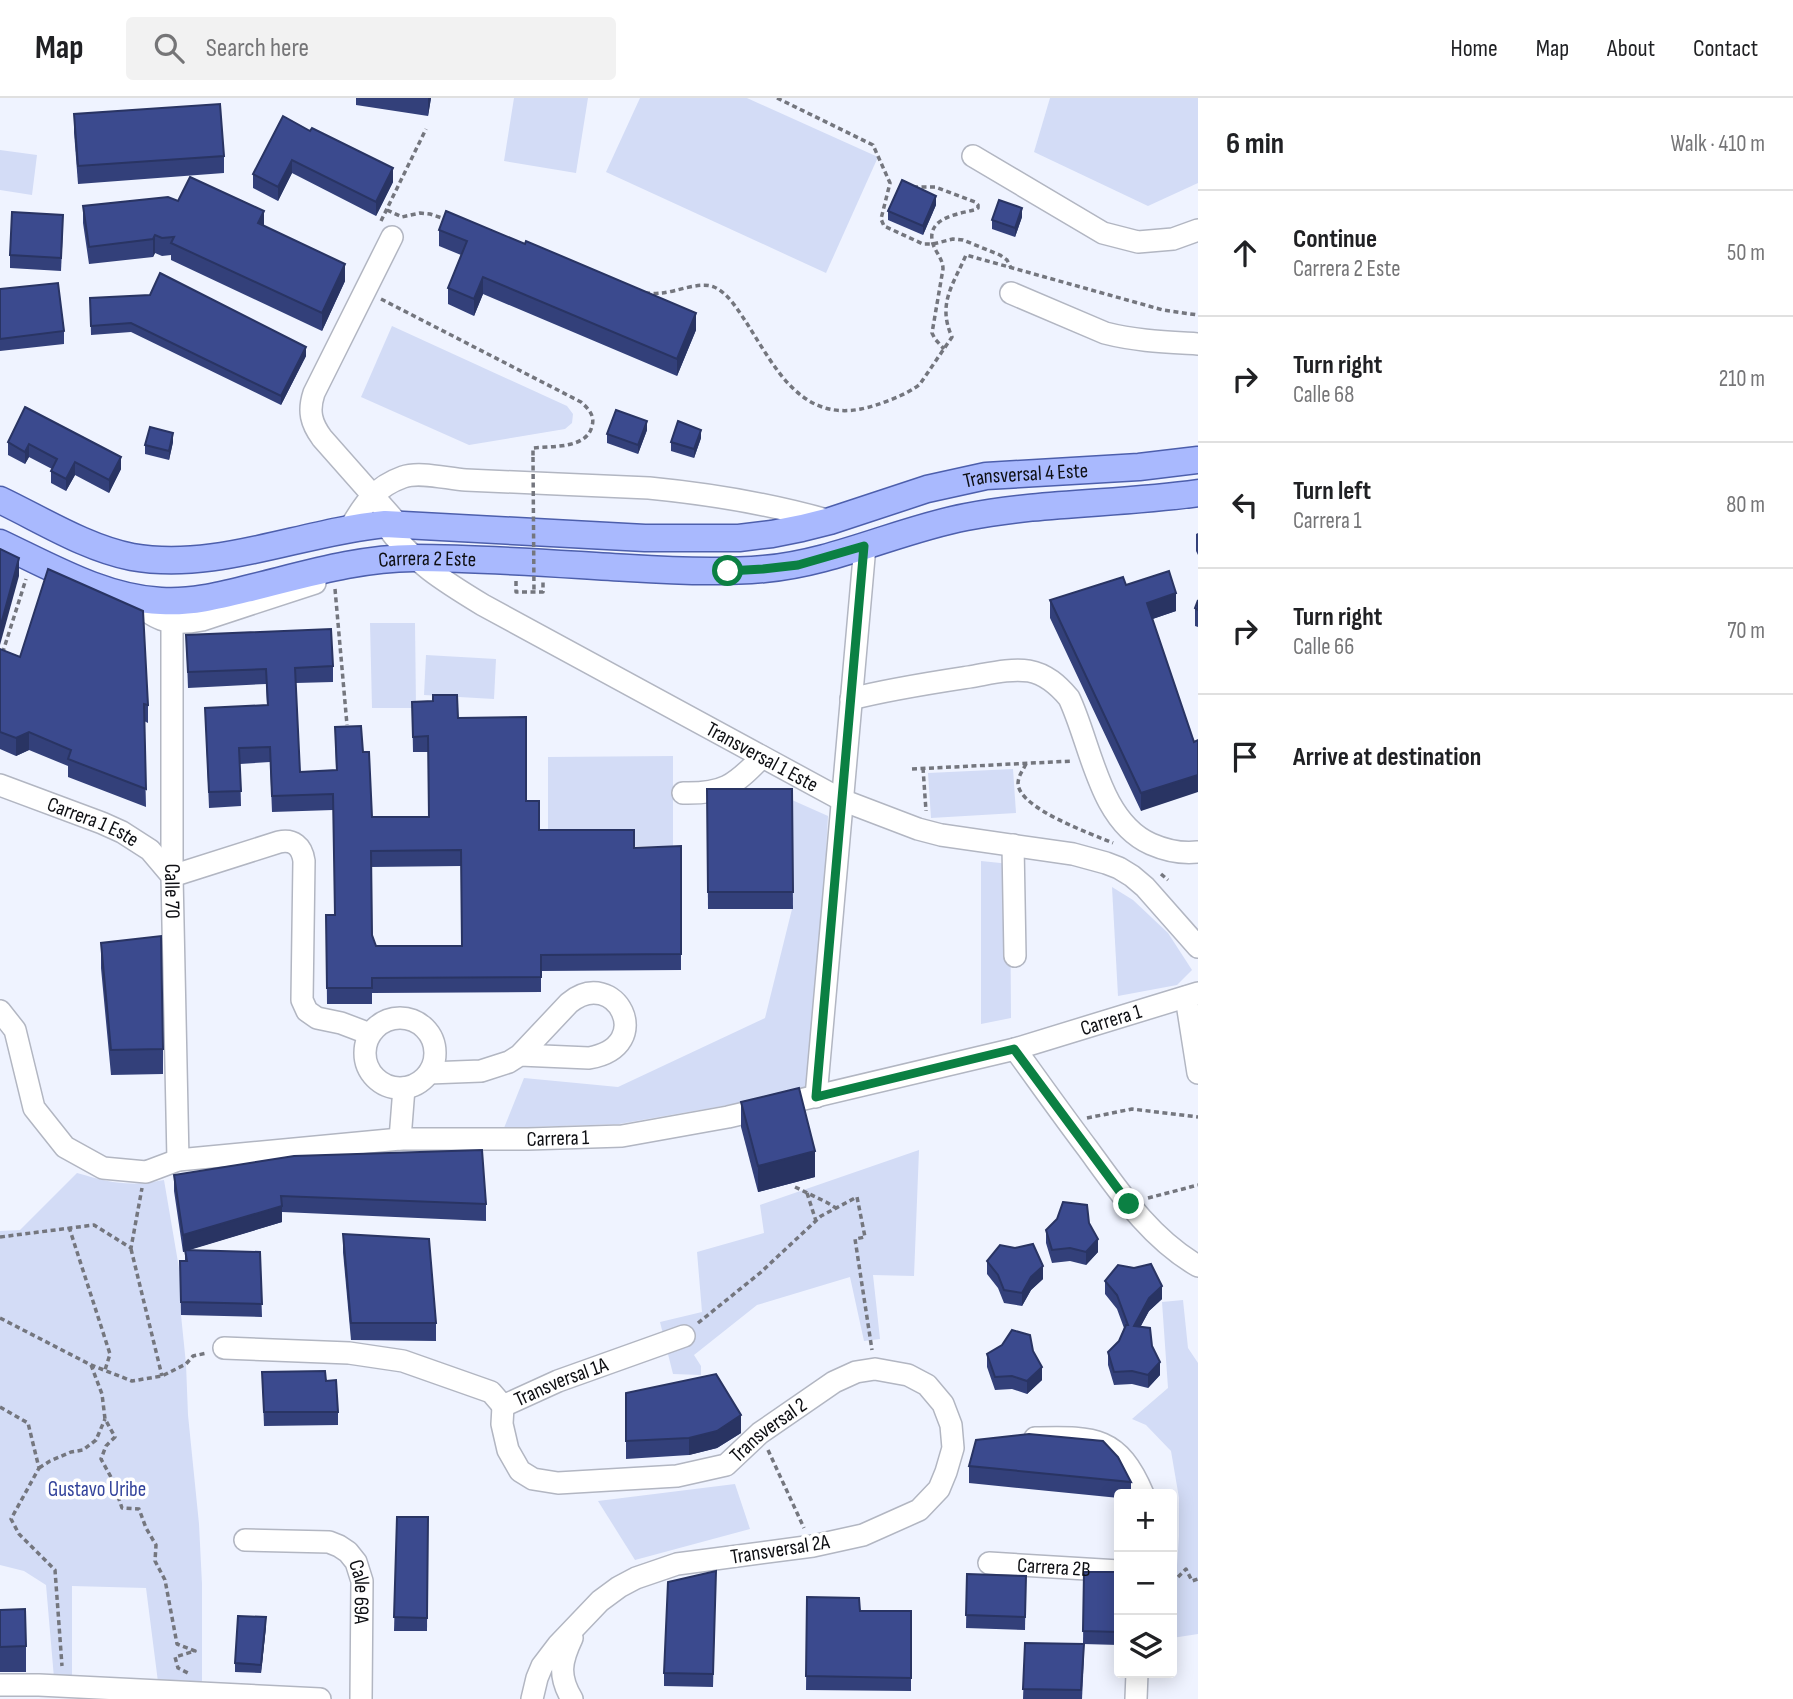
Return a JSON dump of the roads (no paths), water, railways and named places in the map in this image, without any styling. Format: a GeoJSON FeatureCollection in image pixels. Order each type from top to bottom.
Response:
{"type":"FeatureCollection","features":[{"type":"Feature","properties":{"kind":"main road","name":"Transversal 4 Este"},"geometry":{"type":"LineString","coordinates":[[857,512],[927,489],[986,476],[1139,467],[1198,460]]}},
{"type":"Feature","properties":{"kind":"main road","name":"Transversal 4 Este"},"geometry":{"type":"LineString","coordinates":[[864,546],[936,524],[996,512],[1198,493]]}},
{"type":"Feature","properties":{"kind":"main road","name":"Carrera 2 Este"},"geometry":{"type":"LineString","coordinates":[[0,500],[82,541],[131,557],[182,561],[204,559],[351,528],[391,524],[645,538],[704,538],[772,534],[857,512]]}},
{"type":"Feature","properties":{"kind":"main road","name":"Carrera 2 Este"},"geometry":{"type":"LineString","coordinates":[[0,543],[88,584],[129,597],[162,601],[194,600],[348,565],[413,558],[686,572],[798,565],[864,546]]}},
{"type":"Feature","properties":{"kind":"street"},"geometry":{"type":"LineString","coordinates":[[973,156],[1103,233],[1138,242],[1173,239],[1198,230]]}},
{"type":"Feature","properties":{"kind":"street","name":"Transversal 1 Este"},"geometry":{"type":"LineString","coordinates":[[386,230],[365,291],[314,393],[310,410],[314,427],[372,495],[391,524],[400,545],[413,558],[483,606],[842,800],[918,829],[954,837],[1073,854],[1119,868],[1144,887],[1198,947]]}},
{"type":"Feature","properties":{"kind":"street"},"geometry":{"type":"LineString","coordinates":[[1011,293],[1121,337],[1139,341],[1198,344]]}},
{"type":"Feature","properties":{"kind":"street"},"geometry":{"type":"LineString","coordinates":[[351,528],[372,495],[394,481],[415,475],[680,491],[792,510],[830,521]]}},
{"type":"Feature","properties":{"kind":"street"},"geometry":{"type":"LineString","coordinates":[[816,1097],[864,546]]}},
{"type":"Feature","properties":{"kind":"street"},"geometry":{"type":"LineString","coordinates":[[129,597],[155,618],[172,623],[187,623],[327,579],[348,565]]}},
{"type":"Feature","properties":{"kind":"street","name":"Calle 70"},"geometry":{"type":"LineString","coordinates":[[172,623],[172,876],[178,1160]]}},
{"type":"Feature","properties":{"kind":"street"},"geometry":{"type":"LineString","coordinates":[[851,699],[887,690],[1007,671],[1041,674],[1062,688],[1069,698],[1114,812],[1124,825],[1144,841],[1164,850],[1177,853],[1198,852]]}},
{"type":"Feature","properties":{"kind":"street"},"geometry":{"type":"LineString","coordinates":[[683,793],[709,793],[728,786],[746,774],[762,757]]}},
{"type":"Feature","properties":{"kind":"street","name":"Carrera 1 Este"},"geometry":{"type":"LineString","coordinates":[[0,785],[122,832],[150,850],[172,876]]}},
{"type":"Feature","properties":{"kind":"street"},"geometry":{"type":"LineString","coordinates":[[172,876],[279,842],[296,844],[301,849],[304,861],[304,1006],[317,1018],[341,1023],[370,1034]]}},
{"type":"Feature","properties":{"kind":"street"},"geometry":{"type":"LineString","coordinates":[[1013,845],[1015,956]]}},
{"type":"Feature","properties":{"kind":"street"},"geometry":{"type":"LineString","coordinates":[[429,1073],[481,1072],[500,1066],[520,1055],[577,997],[592,993],[601,994],[614,1001],[624,1016],[621,1042],[607,1053],[589,1058],[520,1055]]}},
{"type":"Feature","properties":{"kind":"street"},"geometry":{"type":"LineString","coordinates":[[1192,995],[1198,1073]]}},
{"type":"Feature","properties":{"kind":"street","name":"Carrera 1"},"geometry":{"type":"LineString","coordinates":[[0,1011],[15,1030],[34,1108],[65,1147],[103,1168],[146,1172],[178,1160],[400,1139],[622,1136],[728,1117],[1014,1049],[1192,995]]}},
{"type":"Feature","properties":{"kind":"street"},"geometry":{"type":"LineString","coordinates":[[392,1019],[411,1020],[419,1024],[426,1030],[434,1046],[433,1065],[429,1073],[417,1083],[404,1088],[385,1085],[370,1072],[365,1053],[370,1034],[392,1019]]}},
{"type":"Feature","properties":{"kind":"street"},"geometry":{"type":"LineString","coordinates":[[1014,1049],[1148,1227],[1163,1242],[1198,1265]]}},
{"type":"Feature","properties":{"kind":"street"},"geometry":{"type":"LineString","coordinates":[[400,1139],[404,1088]]}},
{"type":"Feature","properties":{"kind":"street","name":"Transversal 1A"},"geometry":{"type":"LineString","coordinates":[[224,1348],[349,1353],[403,1361],[491,1392],[503,1406],[558,1381],[684,1336]]}},
{"type":"Feature","properties":{"kind":"street","name":"Transversal 2"},"geometry":{"type":"LineString","coordinates":[[503,1406],[502,1424],[508,1450],[520,1471],[533,1479],[558,1483],[677,1476],[726,1465],[760,1433],[834,1382],[856,1372],[875,1369],[908,1375],[927,1385],[943,1404],[951,1426],[953,1448]]}},
{"type":"Feature","properties":{"kind":"street"},"geometry":{"type":"LineString","coordinates":[[1017,1438],[1089,1438],[1107,1446],[1123,1459],[1135,1475],[1141,1489]]}},
{"type":"Feature","properties":{"kind":"street"},"geometry":{"type":"LineString","coordinates":[[953,1448],[979,1443]]}},
{"type":"Feature","properties":{"kind":"street","name":"Transversal 2A"},"geometry":{"type":"LineString","coordinates":[[532,1699],[542,1666],[558,1645],[580,1620],[619,1587],[655,1570],[677,1564],[813,1546],[863,1535],[919,1510],[939,1489],[953,1448]]}},
{"type":"Feature","properties":{"kind":"street","name":"Calle 69A"},"geometry":{"type":"LineString","coordinates":[[245,1540],[329,1542],[348,1552],[356,1562],[362,1581],[361,1699]]}},
{"type":"Feature","properties":{"kind":"street","name":"Carrera 2B"},"geometry":{"type":"LineString","coordinates":[[989,1563],[1114,1571]]}},
{"type":"Feature","properties":{"kind":"street","name":"Transversal 2A"},"geometry":{"type":"LineString","coordinates":[[572,1699],[563,1679],[562,1666],[580,1620]]}},
{"type":"Feature","properties":{"kind":"street"},"geometry":{"type":"LineString","coordinates":[[1136,1699],[1137,1678]]}},
{"type":"Feature","properties":{"kind":"street"},"geometry":{"type":"LineString","coordinates":[[0,1685],[39,1692],[202,1689],[320,1699]]}},
{"type":"Feature","properties":{"kind":"park label","name":"Gustavo Uribe"},"geometry":{"type":"Point","coordinates":[97,1489]}}]}
